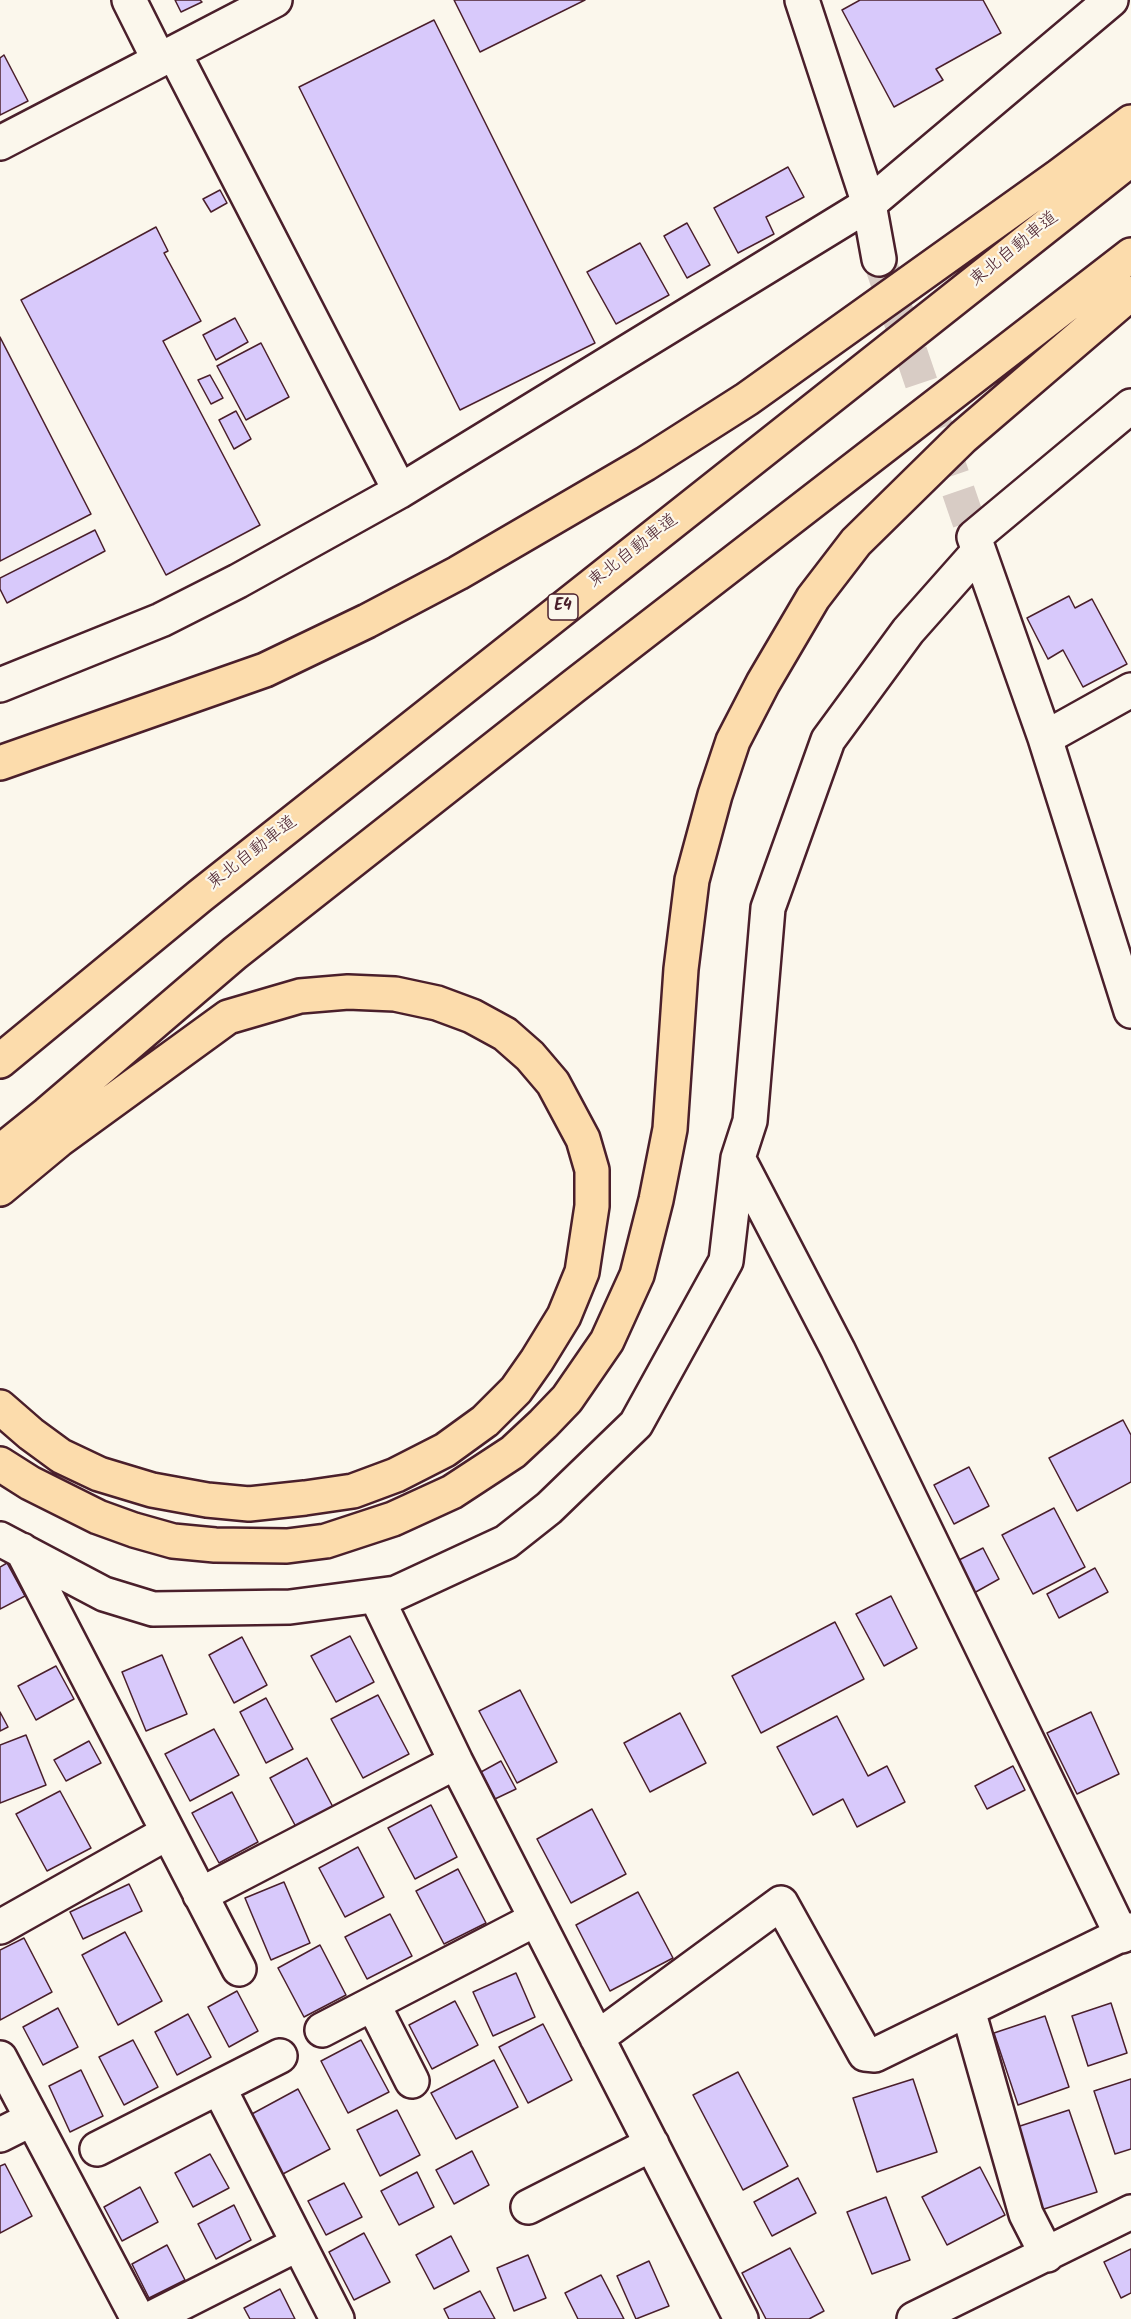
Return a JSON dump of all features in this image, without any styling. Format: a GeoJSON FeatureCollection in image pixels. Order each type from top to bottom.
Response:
{"type":"FeatureCollection","features":[{"type":"Feature","properties":{"kind":"highway"},"geometry":{"type":"LineString","coordinates":[[0,763],[265,670],[367,621],[458,573],[645,464],[747,399],[1059,177],[1131,122]]}},
{"type":"Feature","properties":{"kind":"highway","name":"東北自動車道"},"geometry":{"type":"LineString","coordinates":[[0,1061],[237,866],[1131,159]]}},
{"type":"Feature","properties":{"kind":"highway"},"geometry":{"type":"LineString","coordinates":[[0,1152],[245,945],[621,649],[1131,255]]}},
{"type":"Feature","properties":{"kind":"highway"},"geometry":{"type":"LineString","coordinates":[[0,1464],[30,1483],[98,1517],[173,1541],[215,1545],[287,1546],[326,1541],[393,1519],[452,1492],[513,1452],[543,1424],[567,1399],[607,1341],[637,1275],[656,1200],[670,1129],[681,969],[692,880],[715,795],[733,741],[763,683],[813,598],[856,542],[963,437],[1131,293]]}},
{"type":"Feature","properties":{"kind":"highway"},"geometry":{"type":"LineString","coordinates":[[0,1189],[59,1140],[228,1017],[300,996],[348,992],[395,994],[437,1003],[472,1016],[506,1034],[530,1056],[553,1083],[583,1139],[592,1170],[592,1206],[582,1272],[564,1316],[537,1360],[516,1390],[485,1421],[446,1450],[396,1475],[352,1491],[305,1498],[249,1504],[207,1500],[152,1490],[99,1474],[61,1455],[31,1434],[0,1407]]}},
{"type":"Feature","properties":{"kind":"street"},"geometry":{"type":"LineString","coordinates":[[129,0],[166,56],[400,491]]}},
{"type":"Feature","properties":{"kind":"street"},"geometry":{"type":"LineString","coordinates":[[0,142],[275,0]]}},
{"type":"Feature","properties":{"kind":"street"},"geometry":{"type":"LineString","coordinates":[[802,0],[869,204],[879,260]]}},
{"type":"Feature","properties":{"kind":"street"},"geometry":{"type":"LineString","coordinates":[[0,685],[161,620],[400,491],[869,204],[1111,0]]}},
{"type":"Feature","properties":{"kind":"street"},"geometry":{"type":"LineString","coordinates":[[1131,406],[974,537],[1045,738],[1131,1011]]}},
{"type":"Feature","properties":{"kind":"street"},"geometry":{"type":"LineString","coordinates":[[11,1545],[104,1594],[153,1609],[290,1607],[396,1593],[506,1542],[549,1508],[636,1424],[726,1262],[738,1158],[750,1121],[768,908],[828,740],[908,631],[978,552]]}},
{"type":"Feature","properties":{"kind":"street"},"geometry":{"type":"LineString","coordinates":[[1045,738],[1131,690]]}},
{"type":"Feature","properties":{"kind":"street"},"geometry":{"type":"LineString","coordinates":[[597,2038],[781,1903],[865,2054],[875,2055],[1126,1933],[838,1350],[738,1158]]}},
{"type":"Feature","properties":{"kind":"street"},"geometry":{"type":"LineString","coordinates":[[11,1545],[239,1969]]}},
{"type":"Feature","properties":{"kind":"street"},"geometry":{"type":"LineString","coordinates":[[376,1596],[456,1762],[741,2319]]}},
{"type":"Feature","properties":{"kind":"street"},"geometry":{"type":"LineString","coordinates":[[200,1895],[456,1762]]}},
{"type":"Feature","properties":{"kind":"street"},"geometry":{"type":"LineString","coordinates":[[0,1927],[167,1833]]}},
{"type":"Feature","properties":{"kind":"street"},"geometry":{"type":"LineString","coordinates":[[322,2030],[536,1919]]}},
{"type":"Feature","properties":{"kind":"street"},"geometry":{"type":"LineString","coordinates":[[373,2004],[412,2081]]}},
{"type":"Feature","properties":{"kind":"street"},"geometry":{"type":"LineString","coordinates":[[968,2010],[1026,2214],[1047,2255]]}},
{"type":"Feature","properties":{"kind":"street"},"geometry":{"type":"LineString","coordinates":[[97,2149],[280,2056]]}},
{"type":"Feature","properties":{"kind":"street"},"geometry":{"type":"LineString","coordinates":[[0,2058],[138,2319]]}},
{"type":"Feature","properties":{"kind":"street"},"geometry":{"type":"LineString","coordinates":[[219,2088],[337,2319]]}},
{"type":"Feature","properties":{"kind":"street"},"geometry":{"type":"LineString","coordinates":[[0,2135],[32,2119]]}},
{"type":"Feature","properties":{"kind":"street"},"geometry":{"type":"LineString","coordinates":[[528,2207],[652,2144]]}},
{"type":"Feature","properties":{"kind":"street"},"geometry":{"type":"LineString","coordinates":[[914,2319],[1131,2212]]}},
{"type":"Feature","properties":{"kind":"street"},"geometry":{"type":"LineString","coordinates":[[150,2319],[298,2244]]}},
{"type":"Feature","properties":{"kind":"building"},"geometry":{"type":"Polygon","coordinates":[[[175,0],[200,0],[202,2],[181,12],[175,0]]]}},
{"type":"Feature","properties":{"kind":"building"},"geometry":{"type":"Polygon","coordinates":[[[454,0],[585,0],[480,52],[454,0]]]}},
{"type":"Feature","properties":{"kind":"building"},"geometry":{"type":"Polygon","coordinates":[[[860,0],[983,0],[1001,33],[936,69],[943,80],[894,107],[842,10],[860,0]]]}},
{"type":"Feature","properties":{"kind":"building"},"geometry":{"type":"Polygon","coordinates":[[[434,20],[595,343],[460,410],[299,87],[434,20]]]}},
{"type":"Feature","properties":{"kind":"building"},"geometry":{"type":"Polygon","coordinates":[[[4,55],[28,101],[0,115],[0,58],[4,55]]]}},
{"type":"Feature","properties":{"kind":"building"},"geometry":{"type":"Polygon","coordinates":[[[788,167],[804,197],[766,217],[774,234],[738,253],[714,208],[788,167]]]}},
{"type":"Feature","properties":{"kind":"building"},"geometry":{"type":"Polygon","coordinates":[[[220,190],[227,203],[211,212],[203,199],[220,190]]]}},
{"type":"Feature","properties":{"kind":"building"},"geometry":{"type":"Polygon","coordinates":[[[687,223],[710,265],[687,278],[664,236],[687,223]]]}},
{"type":"Feature","properties":{"kind":"building"},"geometry":{"type":"Polygon","coordinates":[[[156,227],[168,251],[164,253],[201,321],[163,341],[260,525],[166,575],[21,300],[156,227]]]}},
{"type":"Feature","properties":{"kind":"building"},"geometry":{"type":"Polygon","coordinates":[[[640,243],[669,295],[616,324],[587,272],[640,243]]]}},
{"type":"Feature","properties":{"kind":"building"},"geometry":{"type":"Polygon","coordinates":[[[235,318],[248,342],[216,360],[203,335],[235,318]]]}},
{"type":"Feature","properties":{"kind":"building"},"geometry":{"type":"Polygon","coordinates":[[[0,337],[91,514],[0,561],[0,337]]]}},
{"type":"Feature","properties":{"kind":"building"},"geometry":{"type":"Polygon","coordinates":[[[261,343],[289,397],[246,420],[217,366],[261,343]]]}},
{"type":"Feature","properties":{"kind":"building"},"geometry":{"type":"Polygon","coordinates":[[[210,375],[223,398],[211,404],[198,380],[210,375]]]}},
{"type":"Feature","properties":{"kind":"building"},"geometry":{"type":"Polygon","coordinates":[[[236,411],[251,439],[234,449],[219,420],[236,411]]]}},
{"type":"Feature","properties":{"kind":"building"},"geometry":{"type":"Polygon","coordinates":[[[95,530],[105,551],[7,603],[0,589],[0,578],[95,530]]]}},
{"type":"Feature","properties":{"kind":"building"},"geometry":{"type":"Polygon","coordinates":[[[1069,596],[1075,608],[1092,599],[1127,664],[1083,687],[1063,650],[1048,659],[1027,618],[1069,596]]]}},
{"type":"Feature","properties":{"kind":"building"},"geometry":{"type":"Polygon","coordinates":[[[1123,1420],[1131,1435],[1131,1482],[1077,1511],[1049,1458],[1123,1420]]]}},
{"type":"Feature","properties":{"kind":"building"},"geometry":{"type":"Polygon","coordinates":[[[969,1467],[989,1506],[954,1524],[934,1485],[969,1467]]]}},
{"type":"Feature","properties":{"kind":"building"},"geometry":{"type":"Polygon","coordinates":[[[1054,1508],[1085,1567],[1033,1594],[1002,1535],[1054,1508]]]}},
{"type":"Feature","properties":{"kind":"building"},"geometry":{"type":"Polygon","coordinates":[[[983,1548],[999,1579],[974,1593],[957,1561],[983,1548]]]}},
{"type":"Feature","properties":{"kind":"building"},"geometry":{"type":"Polygon","coordinates":[[[7,1563],[25,1596],[0,1609],[0,1567],[7,1563]]]}},
{"type":"Feature","properties":{"kind":"building"},"geometry":{"type":"Polygon","coordinates":[[[1095,1568],[1108,1592],[1059,1618],[1047,1594],[1095,1568]]]}},
{"type":"Feature","properties":{"kind":"building"},"geometry":{"type":"Polygon","coordinates":[[[891,1596],[917,1648],[884,1666],[856,1614],[891,1596]]]}},
{"type":"Feature","properties":{"kind":"building"},"geometry":{"type":"Polygon","coordinates":[[[835,1622],[864,1679],[761,1733],[732,1676],[835,1622]]]}},
{"type":"Feature","properties":{"kind":"building"},"geometry":{"type":"Polygon","coordinates":[[[350,1636],[374,1682],[336,1702],[311,1656],[350,1636]]]}},
{"type":"Feature","properties":{"kind":"building"},"geometry":{"type":"Polygon","coordinates":[[[242,1637],[267,1685],[234,1703],[209,1655],[242,1637]]]}},
{"type":"Feature","properties":{"kind":"building"},"geometry":{"type":"Polygon","coordinates":[[[162,1655],[187,1714],[146,1731],[122,1672],[162,1655]]]}},
{"type":"Feature","properties":{"kind":"building"},"geometry":{"type":"Polygon","coordinates":[[[56,1666],[74,1699],[36,1720],[18,1686],[56,1666]]]}},
{"type":"Feature","properties":{"kind":"building"},"geometry":{"type":"Polygon","coordinates":[[[520,1690],[557,1762],[517,1783],[479,1711],[520,1690]]]}},
{"type":"Feature","properties":{"kind":"building"},"geometry":{"type":"Polygon","coordinates":[[[378,1695],[409,1754],[363,1778],[331,1719],[378,1695]]]}},
{"type":"Feature","properties":{"kind":"building"},"geometry":{"type":"Polygon","coordinates":[[[266,1698],[293,1749],[266,1763],[240,1712],[266,1698]]]}},
{"type":"Feature","properties":{"kind":"building"},"geometry":{"type":"Polygon","coordinates":[[[0,1712],[8,1727],[0,1731],[0,1712]]]}},
{"type":"Feature","properties":{"kind":"building"},"geometry":{"type":"Polygon","coordinates":[[[1091,1712],[1119,1774],[1077,1794],[1047,1733],[1091,1712]]]}},
{"type":"Feature","properties":{"kind":"building"},"geometry":{"type":"Polygon","coordinates":[[[680,1713],[706,1763],[650,1792],[624,1743],[680,1713]]]}},
{"type":"Feature","properties":{"kind":"building"},"geometry":{"type":"Polygon","coordinates":[[[837,1716],[868,1776],[887,1766],[905,1802],[857,1827],[843,1799],[813,1815],[777,1747],[837,1716]]]}},
{"type":"Feature","properties":{"kind":"building"},"geometry":{"type":"Polygon","coordinates":[[[214,1729],[239,1775],[190,1801],[165,1754],[214,1729]]]}},
{"type":"Feature","properties":{"kind":"building"},"geometry":{"type":"Polygon","coordinates":[[[26,1735],[46,1785],[0,1803],[0,1745],[26,1735]]]}},
{"type":"Feature","properties":{"kind":"building"},"geometry":{"type":"Polygon","coordinates":[[[89,1741],[101,1763],[66,1781],[54,1760],[89,1741]]]}},
{"type":"Feature","properties":{"kind":"building"},"geometry":{"type":"Polygon","coordinates":[[[307,1758],[333,1807],[296,1827],[270,1778],[307,1758]]]}},
{"type":"Feature","properties":{"kind":"building"},"geometry":{"type":"Polygon","coordinates":[[[501,1761],[516,1789],[495,1799],[481,1772],[501,1761]]]}},
{"type":"Feature","properties":{"kind":"building"},"geometry":{"type":"Polygon","coordinates":[[[1013,1766],[1025,1790],[987,1809],[975,1786],[1013,1766]]]}},
{"type":"Feature","properties":{"kind":"building"},"geometry":{"type":"Polygon","coordinates":[[[60,1791],[91,1848],[47,1871],[16,1814],[60,1791]]]}},
{"type":"Feature","properties":{"kind":"building"},"geometry":{"type":"Polygon","coordinates":[[[232,1792],[258,1842],[219,1863],[192,1813],[232,1792]]]}},
{"type":"Feature","properties":{"kind":"building"},"geometry":{"type":"Polygon","coordinates":[[[431,1805],[457,1857],[415,1879],[388,1828],[431,1805]]]}},
{"type":"Feature","properties":{"kind":"building"},"geometry":{"type":"Polygon","coordinates":[[[592,1809],[626,1874],[571,1903],[537,1839],[592,1809]]]}},
{"type":"Feature","properties":{"kind":"building"},"geometry":{"type":"Polygon","coordinates":[[[358,1847],[384,1897],[345,1917],[319,1868],[358,1847]]]}},
{"type":"Feature","properties":{"kind":"building"},"geometry":{"type":"Polygon","coordinates":[[[458,1869],[486,1923],[444,1944],[416,1891],[458,1869]]]}},
{"type":"Feature","properties":{"kind":"building"},"geometry":{"type":"Polygon","coordinates":[[[284,1882],[310,1943],[271,1960],[245,1898],[284,1882]]]}},
{"type":"Feature","properties":{"kind":"building"},"geometry":{"type":"Polygon","coordinates":[[[129,1884],[142,1911],[83,1939],[70,1912],[129,1884]]]}},
{"type":"Feature","properties":{"kind":"building"},"geometry":{"type":"Polygon","coordinates":[[[638,1892],[673,1958],[610,1991],[576,1925],[638,1892]]]}},
{"type":"Feature","properties":{"kind":"building"},"geometry":{"type":"Polygon","coordinates":[[[390,1914],[412,1956],[367,1979],[345,1937],[390,1914]]]}},
{"type":"Feature","properties":{"kind":"building"},"geometry":{"type":"Polygon","coordinates":[[[125,1932],[162,2001],[118,2025],[82,1955],[125,1932]]]}},
{"type":"Feature","properties":{"kind":"building"},"geometry":{"type":"Polygon","coordinates":[[[24,1938],[52,1992],[0,2020],[0,1950],[24,1938]]]}},
{"type":"Feature","properties":{"kind":"building"},"geometry":{"type":"Polygon","coordinates":[[[320,1945],[346,1995],[304,2017],[278,1968],[320,1945]]]}},
{"type":"Feature","properties":{"kind":"building"},"geometry":{"type":"Polygon","coordinates":[[[516,1973],[535,2017],[493,2036],[473,1992],[516,1973]]]}},
{"type":"Feature","properties":{"kind":"building"},"geometry":{"type":"Polygon","coordinates":[[[237,1991],[258,2031],[229,2047],[208,2007],[237,1991]]]}},
{"type":"Feature","properties":{"kind":"building"},"geometry":{"type":"Polygon","coordinates":[[[455,2001],[478,2045],[432,2069],[409,2025],[455,2001]]]}},
{"type":"Feature","properties":{"kind":"building"},"geometry":{"type":"Polygon","coordinates":[[[1111,2003],[1127,2053],[1088,2066],[1072,2016],[1111,2003]]]}},
{"type":"Feature","properties":{"kind":"building"},"geometry":{"type":"Polygon","coordinates":[[[58,2008],[78,2047],[43,2065],[23,2027],[58,2008]]]}},
{"type":"Feature","properties":{"kind":"building"},"geometry":{"type":"Polygon","coordinates":[[[188,2014],[211,2057],[177,2075],[155,2032],[188,2014]]]}},
{"type":"Feature","properties":{"kind":"building"},"geometry":{"type":"Polygon","coordinates":[[[1045,2016],[1069,2087],[1018,2105],[994,2033],[1045,2016]]]}},
{"type":"Feature","properties":{"kind":"building"},"geometry":{"type":"Polygon","coordinates":[[[543,2024],[572,2080],[528,2103],[499,2047],[543,2024]]]}},
{"type":"Feature","properties":{"kind":"building"},"geometry":{"type":"Polygon","coordinates":[[[133,2040],[158,2087],[124,2105],[99,2057],[133,2040]]]}},
{"type":"Feature","properties":{"kind":"building"},"geometry":{"type":"Polygon","coordinates":[[[361,2040],[389,2092],[348,2113],[321,2061],[361,2040]]]}},
{"type":"Feature","properties":{"kind":"building"},"geometry":{"type":"Polygon","coordinates":[[[494,2060],[518,2107],[456,2139],[431,2093],[494,2060]]]}},
{"type":"Feature","properties":{"kind":"building"},"geometry":{"type":"Polygon","coordinates":[[[81,2070],[103,2116],[70,2132],[49,2086],[81,2070]]]}},
{"type":"Feature","properties":{"kind":"building"},"geometry":{"type":"Polygon","coordinates":[[[738,2072],[788,2166],[743,2190],[693,2095],[738,2072]]]}},
{"type":"Feature","properties":{"kind":"building"},"geometry":{"type":"Polygon","coordinates":[[[913,2079],[937,2152],[877,2172],[853,2098],[913,2079]]]}},
{"type":"Feature","properties":{"kind":"building"},"geometry":{"type":"Polygon","coordinates":[[[1131,2079],[1131,2149],[1115,2154],[1094,2091],[1131,2079]]]}},
{"type":"Feature","properties":{"kind":"building"},"geometry":{"type":"Polygon","coordinates":[[[298,2089],[330,2149],[281,2175],[250,2115],[298,2089]]]}},
{"type":"Feature","properties":{"kind":"building"},"geometry":{"type":"Polygon","coordinates":[[[397,2110],[420,2155],[380,2176],[357,2130],[397,2110]]]}},
{"type":"Feature","properties":{"kind":"building"},"geometry":{"type":"Polygon","coordinates":[[[1069,2110],[1097,2192],[1041,2210],[1014,2128],[1069,2110]]]}},
{"type":"Feature","properties":{"kind":"building"},"geometry":{"type":"Polygon","coordinates":[[[472,2151],[489,2185],[454,2204],[436,2170],[472,2151]]]}},
{"type":"Feature","properties":{"kind":"building"},"geometry":{"type":"Polygon","coordinates":[[[210,2154],[229,2188],[193,2207],[175,2173],[210,2154]]]}},
{"type":"Feature","properties":{"kind":"building"},"geometry":{"type":"Polygon","coordinates":[[[5,2164],[32,2216],[0,2233],[0,2166],[5,2164]]]}},
{"type":"Feature","properties":{"kind":"building"},"geometry":{"type":"Polygon","coordinates":[[[980,2167],[1005,2215],[947,2245],[922,2197],[980,2167]]]}},
{"type":"Feature","properties":{"kind":"building"},"geometry":{"type":"Polygon","coordinates":[[[417,2172],[434,2207],[399,2225],[381,2191],[417,2172]]]}},
{"type":"Feature","properties":{"kind":"building"},"geometry":{"type":"Polygon","coordinates":[[[798,2178],[816,2213],[772,2236],[754,2202],[798,2178]]]}},
{"type":"Feature","properties":{"kind":"building"},"geometry":{"type":"Polygon","coordinates":[[[344,2183],[362,2217],[326,2235],[308,2201],[344,2183]]]}},
{"type":"Feature","properties":{"kind":"building"},"geometry":{"type":"Polygon","coordinates":[[[140,2187],[158,2222],[122,2241],[104,2207],[140,2187]]]}},
{"type":"Feature","properties":{"kind":"building"},"geometry":{"type":"Polygon","coordinates":[[[886,2197],[910,2260],[872,2274],[847,2212],[886,2197]]]}},
{"type":"Feature","properties":{"kind":"building"},"geometry":{"type":"Polygon","coordinates":[[[234,2205],[251,2240],[216,2259],[198,2224],[234,2205]]]}},
{"type":"Feature","properties":{"kind":"building"},"geometry":{"type":"Polygon","coordinates":[[[364,2233],[390,2282],[354,2300],[329,2252],[364,2233]]]}},
{"type":"Feature","properties":{"kind":"building"},"geometry":{"type":"Polygon","coordinates":[[[451,2236],[469,2271],[434,2289],[416,2255],[451,2236]]]}},
{"type":"Feature","properties":{"kind":"building"},"geometry":{"type":"Polygon","coordinates":[[[167,2245],[185,2280],[149,2298],[132,2264],[167,2245]]]}},
{"type":"Feature","properties":{"kind":"building"},"geometry":{"type":"Polygon","coordinates":[[[790,2248],[824,2311],[809,2319],[766,2319],[742,2273],[790,2248]]]}},
{"type":"Feature","properties":{"kind":"building"},"geometry":{"type":"Polygon","coordinates":[[[1131,2249],[1131,2293],[1121,2298],[1104,2262],[1131,2249]]]}},
{"type":"Feature","properties":{"kind":"building"},"geometry":{"type":"Polygon","coordinates":[[[528,2255],[546,2298],[514,2311],[497,2268],[528,2255]]]}},
{"type":"Feature","properties":{"kind":"building"},"geometry":{"type":"Polygon","coordinates":[[[649,2261],[669,2306],[636,2319],[617,2276],[649,2261]]]}},
{"type":"Feature","properties":{"kind":"building"},"geometry":{"type":"Polygon","coordinates":[[[601,2275],[624,2319],[578,2319],[565,2293],[601,2275]]]}},
{"type":"Feature","properties":{"kind":"building"},"geometry":{"type":"Polygon","coordinates":[[[280,2289],[295,2319],[250,2319],[244,2308],[280,2289]]]}},
{"type":"Feature","properties":{"kind":"building"},"geometry":{"type":"Polygon","coordinates":[[[480,2291],[495,2319],[449,2319],[444,2309],[480,2291]]]}},
{"type":"Feature","properties":{"kind":"tunnel"},"geometry":{"type":"LineString","coordinates":[[879,259],[974,537]]}}]}
